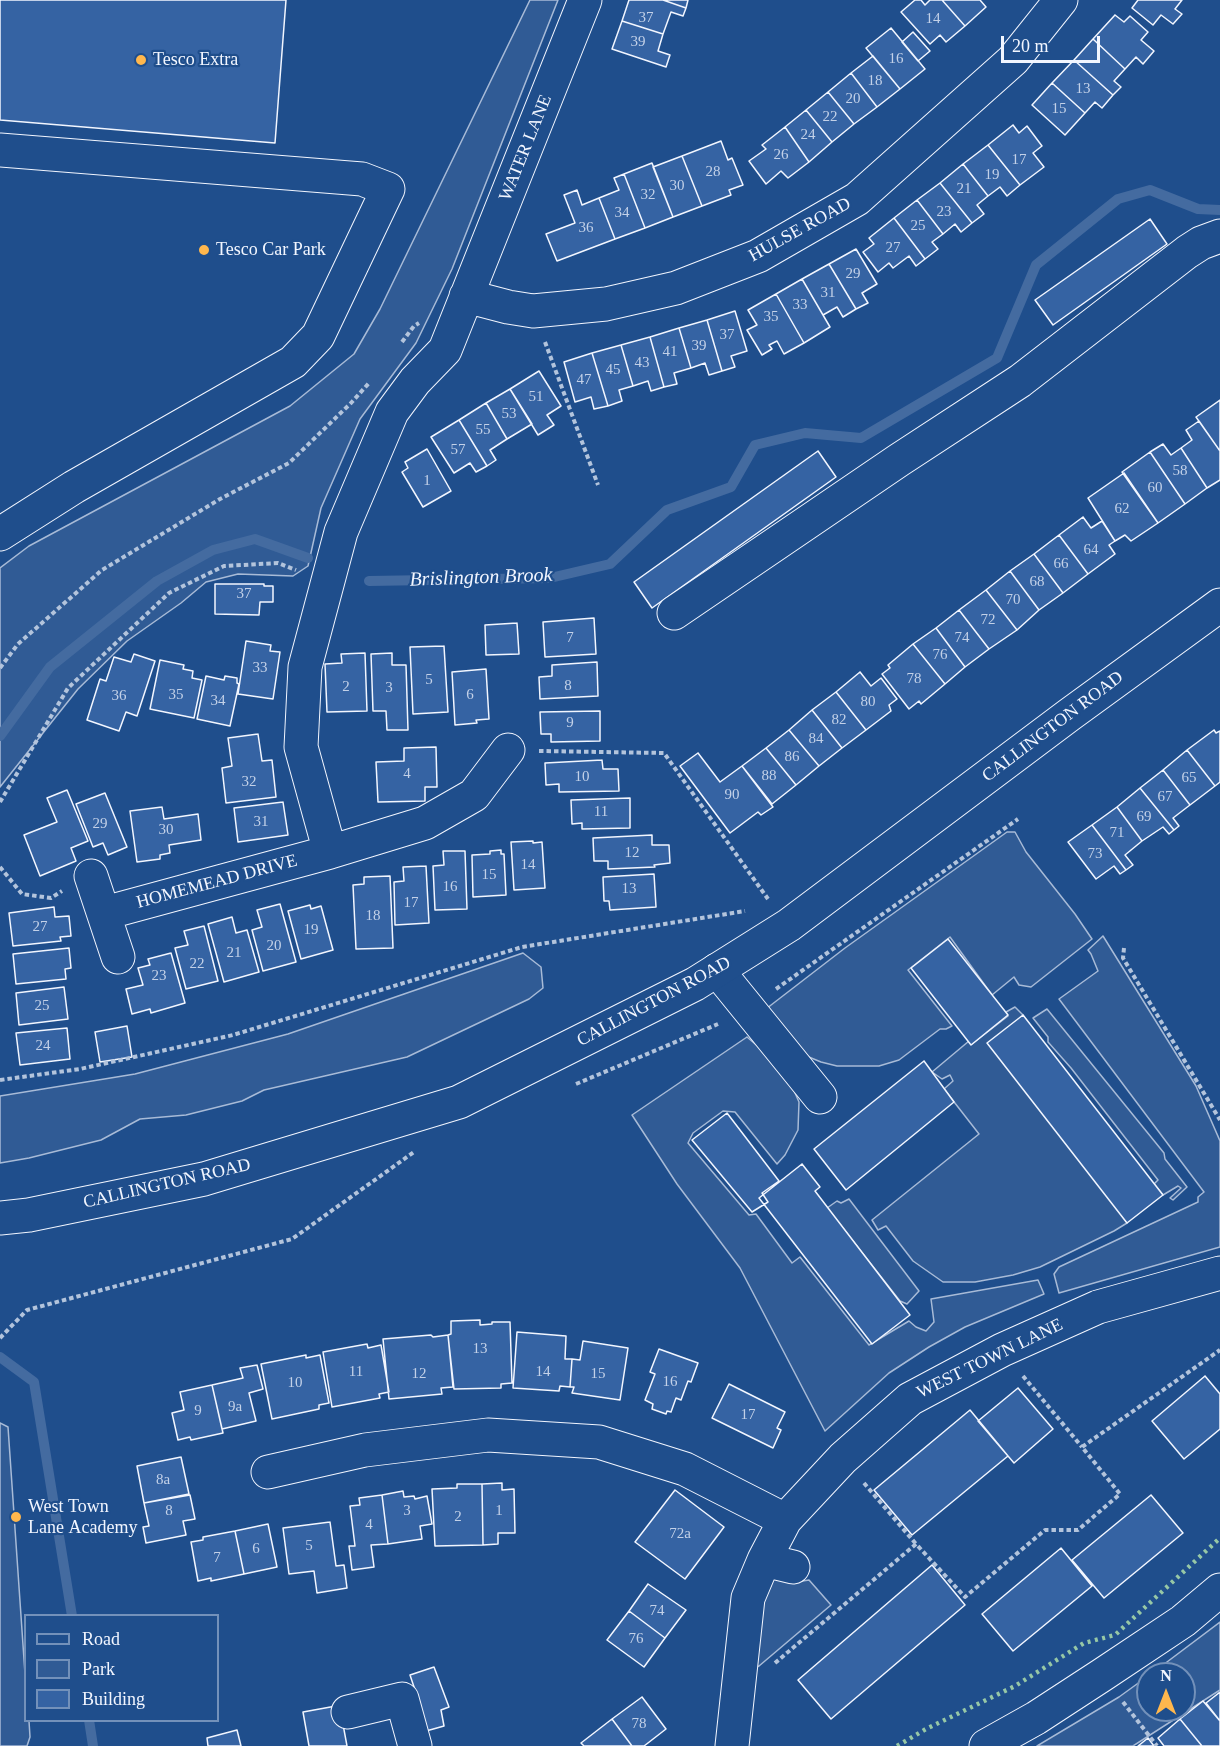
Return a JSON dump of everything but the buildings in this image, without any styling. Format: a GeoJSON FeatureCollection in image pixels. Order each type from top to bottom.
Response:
{"type":"FeatureCollection","features":[{"type":"Feature","properties":{"kind":"street","name":"WATER LANE"},"geometry":{"type":"LineString","coordinates":[[466,296],[585,0]]}},
{"type":"Feature","properties":{"kind":"street","name":"HULSE ROAD"},"geometry":{"type":"LineString","coordinates":[[466,296],[533,311],[606,304],[676,288],[758,256],[857,198],[1012,60],[1060,0]]}},
{"type":"Feature","properties":{"kind":"street"},"geometry":{"type":"LineString","coordinates":[[0,150],[362,179],[388,189],[318,336],[293,362],[65,493],[0,534]]}},
{"type":"Feature","properties":{"kind":"street"},"geometry":{"type":"LineString","coordinates":[[674,613],[898,460],[1020,381],[1187,252],[1201,243],[1220,236]]}},
{"type":"Feature","properties":{"kind":"street"},"geometry":{"type":"LineString","coordinates":[[330,852],[301,747],[305,667],[341,532],[392,412],[415,381],[445,350],[466,296]]}},
{"type":"Feature","properties":{"kind":"street","name":"CALLINGTON ROAD"},"geometry":{"type":"LineString","coordinates":[[0,1218],[29,1215],[204,1179],[459,1102],[695,984],[717,970],[781,916],[1069,715],[1220,605]]}},
{"type":"Feature","properties":{"kind":"street","name":"HOMEMEAD DRIVE"},"geometry":{"type":"LineString","coordinates":[[105,913],[330,852],[425,823],[474,795],[508,750]]}},
{"type":"Feature","properties":{"kind":"street"},"geometry":{"type":"LineString","coordinates":[[92,879],[118,957]]}},
{"type":"Feature","properties":{"kind":"street"},"geometry":{"type":"LineString","coordinates":[[717,970],[820,1097]]}},
{"type":"Feature","properties":{"kind":"street","name":"WEST TOWN LANE"},"geometry":{"type":"LineString","coordinates":[[732,1746],[748,1598],[779,1563],[785,1520],[843,1458],[910,1399],[1002,1350],[1098,1307],[1220,1273]]}},
{"type":"Feature","properties":{"kind":"street"},"geometry":{"type":"LineString","coordinates":[[268,1472],[365,1449],[488,1435],[599,1442],[685,1469],[785,1520]]}},
{"type":"Feature","properties":{"kind":"street"},"geometry":{"type":"LineString","coordinates":[[986,1746],[1036,1718],[1183,1621],[1220,1590]]}},
{"type":"Feature","properties":{"kind":"street"},"geometry":{"type":"LineString","coordinates":[[348,1712],[402,1698],[415,1746]]}},
{"type":"Feature","properties":{"kind":"path"},"geometry":{"type":"LineString","coordinates":[[401,345],[414,326],[466,296]]}},
{"type":"Feature","properties":{"kind":"path"},"geometry":{"type":"LineString","coordinates":[[533,311],[598,485]]}},
{"type":"Feature","properties":{"kind":"path"},"geometry":{"type":"LineString","coordinates":[[0,668],[18,644],[102,570],[220,499],[289,463],[351,404],[372,378]]}},
{"type":"Feature","properties":{"kind":"path"},"geometry":{"type":"LineString","coordinates":[[0,802],[68,688],[169,594],[224,566],[278,563],[328,580]]}},
{"type":"Feature","properties":{"kind":"path"},"geometry":{"type":"LineString","coordinates":[[0,1080],[80,1069],[233,1035],[522,947],[781,916],[664,753],[508,750]]}},
{"type":"Feature","properties":{"kind":"path"},"geometry":{"type":"LineString","coordinates":[[0,867],[22,894],[51,898],[77,883],[92,879]]}},
{"type":"Feature","properties":{"kind":"path"},"geometry":{"type":"LineString","coordinates":[[1124,948],[1123,958],[1220,1120]]}},
{"type":"Feature","properties":{"kind":"path"},"geometry":{"type":"LineString","coordinates":[[0,1338],[9,1327]]}},
{"type":"Feature","properties":{"kind":"path"},"geometry":{"type":"LineString","coordinates":[[843,1458],[916,1544],[965,1597],[1045,1530],[1078,1530],[1120,1494],[1002,1350]]}},
{"type":"Feature","properties":{"kind":"path"},"geometry":{"type":"LineString","coordinates":[[1082,1447],[1220,1350]]}},
{"type":"Feature","properties":{"kind":"path"},"geometry":{"type":"LineString","coordinates":[[738,1690],[757,1679],[916,1544]]}},
{"type":"Feature","properties":{"kind":"path"},"geometry":{"type":"LineString","coordinates":[[1102,1675],[1157,1746]]}},
{"type":"Feature","properties":{"kind":"green space"},"geometry":{"type":"Polygon","coordinates":[[[530,0],[558,0],[452,269],[416,343],[360,419],[321,508],[308,566],[293,576],[238,574],[206,582],[181,603],[127,641],[78,689],[0,787],[0,568],[29,546],[290,406],[354,354],[380,309],[530,0]]]}},
{"type":"Feature","properties":{"kind":"green space"},"geometry":{"type":"Polygon","coordinates":[[[1007,832],[1015,832],[1026,852],[1092,939],[1031,987],[1019,985],[1014,977],[992,995],[950,937],[908,970],[952,1026],[940,1029],[899,1060],[879,1066],[837,1066],[804,1055],[762,1012],[845,948],[1007,832]]]}},
{"type":"Feature","properties":{"kind":"green space"},"geometry":{"type":"Polygon","coordinates":[[[1103,936],[1196,1086],[1220,1141],[1220,1247],[1059,1293],[1054,1274],[1059,1267],[1198,1202],[1198,1197],[1204,1192],[1059,999],[1098,971],[1088,950],[1103,936]]]}},
{"type":"Feature","properties":{"kind":"green space"},"geometry":{"type":"Polygon","coordinates":[[[523,953],[541,967],[543,988],[529,999],[407,1057],[264,1090],[242,1101],[186,1115],[140,1119],[101,1140],[0,1163],[0,1096],[135,1074],[288,1034],[523,953]]]}},
{"type":"Feature","properties":{"kind":"green space"},"geometry":{"type":"Polygon","coordinates":[[[1015,1007],[1023,1015],[1127,1223],[1040,1267],[975,1282],[943,1282],[913,1261],[886,1226],[878,1230],[872,1220],[979,1134],[944,1089],[953,1081],[950,1075],[942,1079],[932,1072],[969,1041],[972,1044],[1008,1016],[1006,1012],[1015,1007]]]}},
{"type":"Feature","properties":{"kind":"green space"},"geometry":{"type":"Polygon","coordinates":[[[1047,1009],[1164,1153],[1165,1159],[1187,1187],[1173,1200],[1170,1198],[1181,1188],[1178,1186],[1163,1195],[1154,1184],[1158,1180],[1048,1042],[1048,1037],[1033,1018],[1047,1009]]]}},
{"type":"Feature","properties":{"kind":"green space"},"geometry":{"type":"Polygon","coordinates":[[[747,1037],[775,1061],[788,1077],[799,1102],[798,1130],[785,1155],[777,1164],[735,1112],[723,1111],[693,1133],[688,1143],[749,1215],[756,1214],[792,1263],[800,1257],[869,1345],[909,1321],[926,1331],[934,1322],[931,1299],[1038,1280],[1044,1294],[965,1327],[929,1347],[889,1373],[825,1431],[740,1268],[677,1184],[632,1115],[747,1037]]]}},
{"type":"Feature","properties":{"kind":"green space"},"geometry":{"type":"Polygon","coordinates":[[[849,1199],[919,1291],[907,1304],[900,1301],[827,1208],[837,1201],[841,1203],[849,1199]]]}},
{"type":"Feature","properties":{"kind":"green space"},"geometry":{"type":"Polygon","coordinates":[[[0,1423],[8,1427],[24,1659],[24,1722],[29,1722],[30,1737],[27,1746],[0,1746],[0,1423]]]}},
{"type":"Feature","properties":{"kind":"green space"},"geometry":{"type":"Polygon","coordinates":[[[764,1577],[796,1582],[809,1580],[831,1605],[759,1666],[750,1670],[764,1577]]]}},
{"type":"Feature","properties":{"kind":"green space"},"geometry":{"type":"Polygon","coordinates":[[[1220,1622],[1220,1690],[1196,1705],[1196,1662],[1167,1662],[1220,1622]]]}},
{"type":"Feature","properties":{"kind":"green space"},"geometry":{"type":"Polygon","coordinates":[[[1136,1685],[1136,1722],[1170,1722],[1133,1746],[1037,1746],[1136,1685]]]}},
{"type":"Feature","properties":{"kind":"waterway","name":"Brislington Brook"},"geometry":{"type":"LineString","coordinates":[[369,581],[550,578],[610,564],[667,510],[731,487],[755,445],[805,433],[861,438],[997,358],[1036,265],[1118,199],[1150,190],[1198,209],[1220,210]]}},
{"type":"Feature","properties":{"kind":"waterway","name":"Brislington Brook"},"geometry":{"type":"LineString","coordinates":[[0,736],[50,667],[157,581],[213,550],[255,539],[308,558]]}},
{"type":"Feature","properties":{"kind":"waterway","name":"Brislington Brook"},"geometry":{"type":"LineString","coordinates":[[0,1357],[34,1382],[72,1614]]}},
{"type":"Feature","properties":{"kind":"waterway","name":"Brislington Brook"},"geometry":{"type":"LineString","coordinates":[[89,1722],[93,1746]]}},
{"type":"Feature","properties":{"kind":"hedge"},"geometry":{"type":"LineString","coordinates":[[897,1746],[926,1729],[1015,1686],[1084,1643],[1115,1635],[1220,1538]]}},
{"type":"Feature","properties":{"kind":"place","name":"Tesco Extra"},"geometry":{"type":"Point","coordinates":[141,60]}},
{"type":"Feature","properties":{"kind":"place","name":"Tesco Car Park"},"geometry":{"type":"Point","coordinates":[204,250]}},
{"type":"Feature","properties":{"kind":"place","name":"West Town Lane Academy"},"geometry":{"type":"Point","coordinates":[16,1517]}}]}
